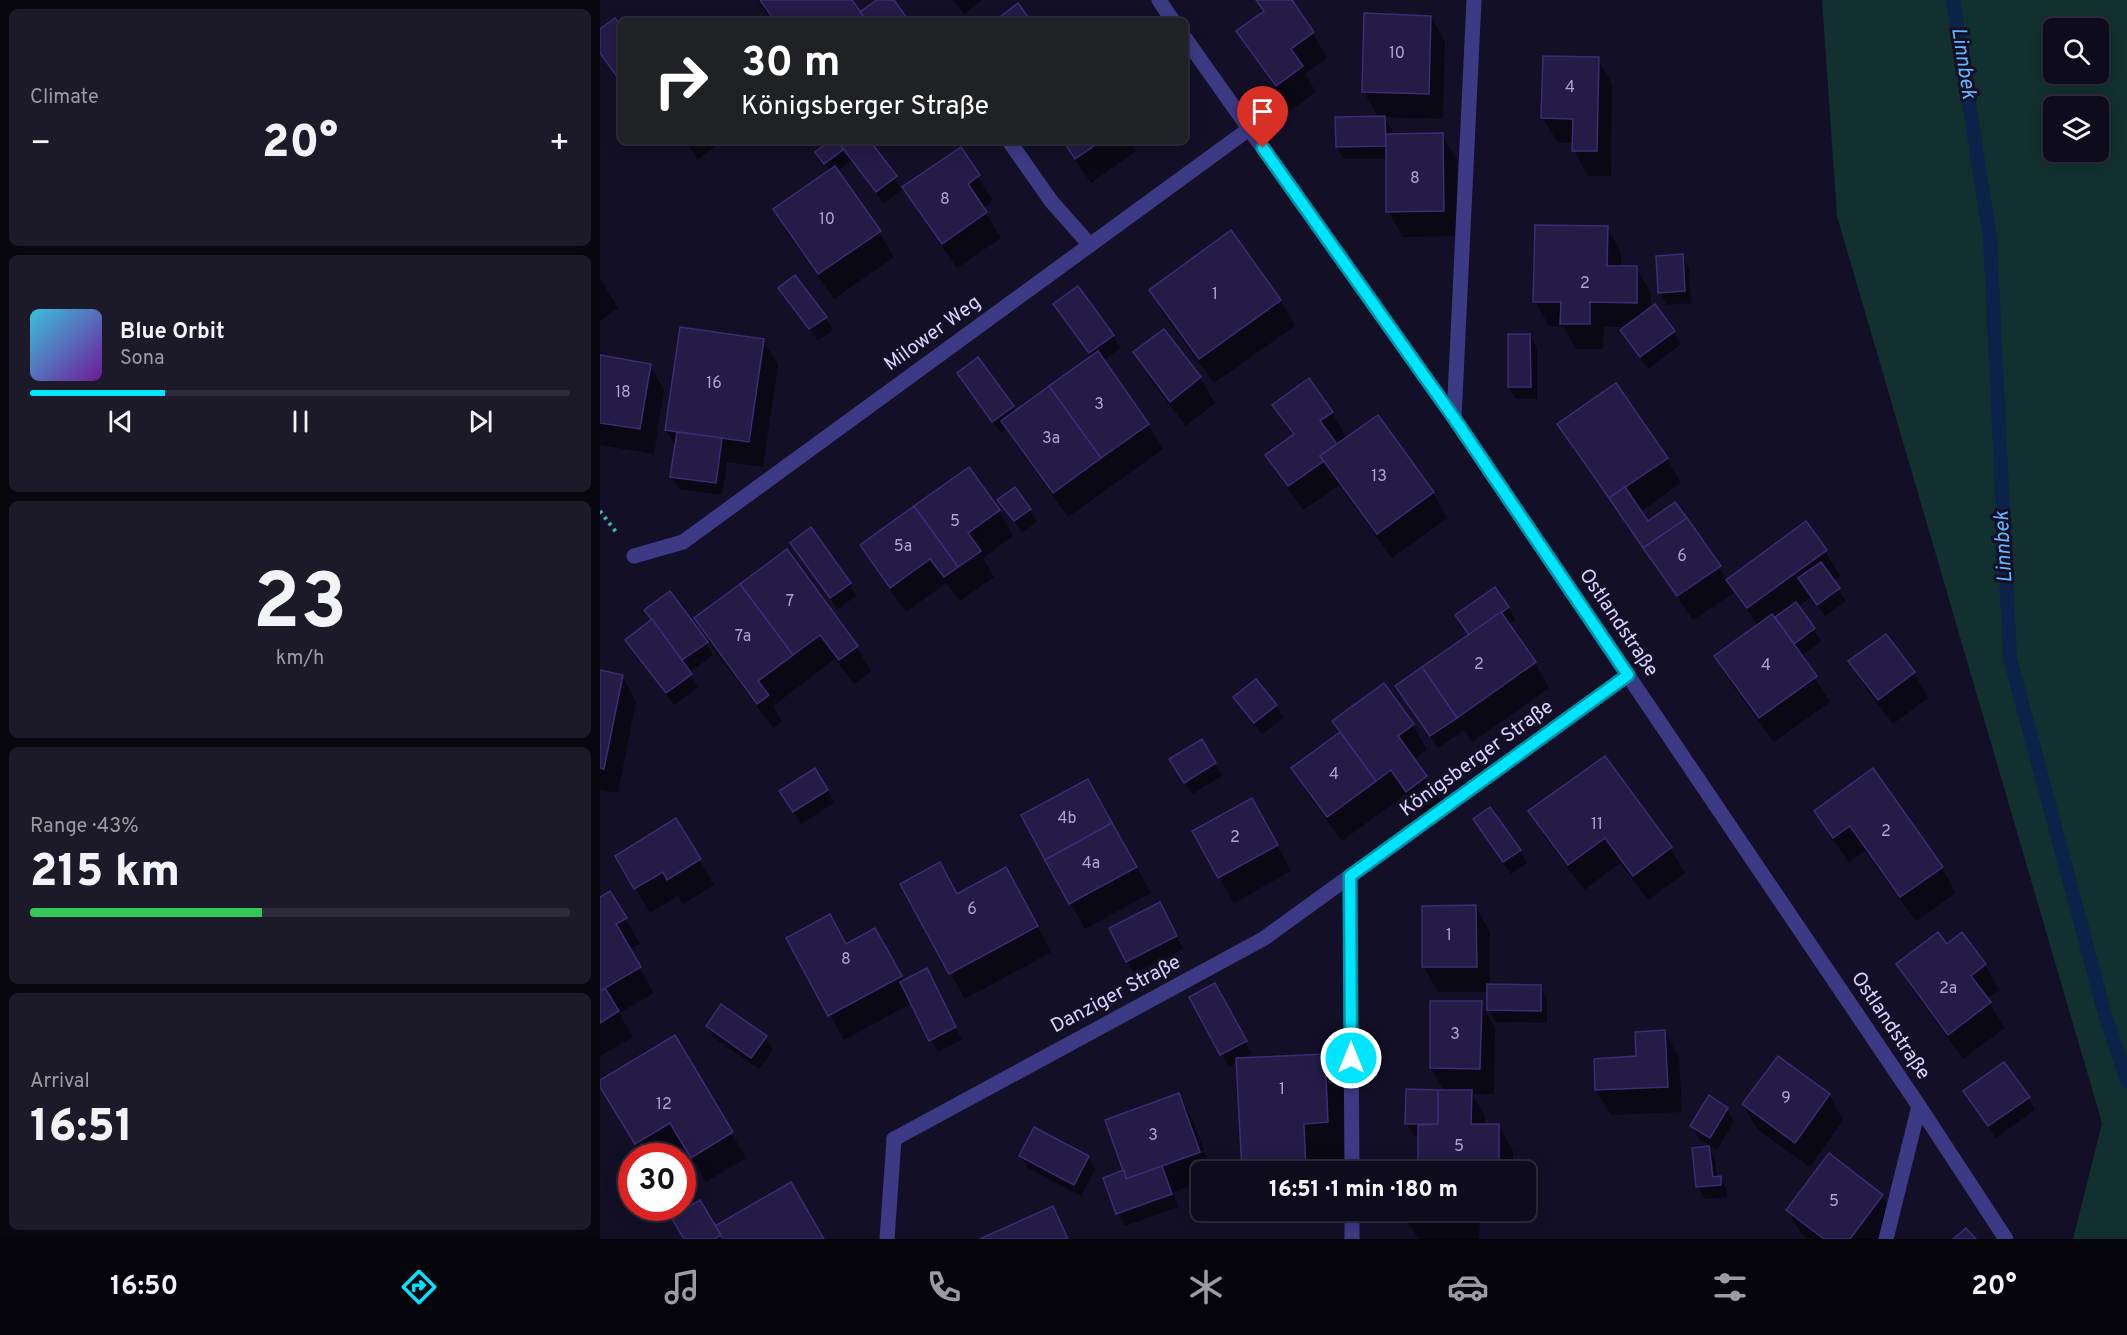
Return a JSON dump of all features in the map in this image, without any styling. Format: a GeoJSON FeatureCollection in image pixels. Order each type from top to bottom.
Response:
{"type":"FeatureCollection","features":[{"type":"Feature","properties":{"kind":"street"},"geometry":{"type":"LineString","coordinates":[[1159,0],[1171,18]]}},
{"type":"Feature","properties":{"kind":"street"},"geometry":{"type":"LineString","coordinates":[[1454,418],[1474,0]]}},
{"type":"Feature","properties":{"kind":"street","name":"Ostlandstraße"},"geometry":{"type":"LineString","coordinates":[[1188,42],[1454,418],[1919,1106],[2006,1239]]}},
{"type":"Feature","properties":{"kind":"street","name":"Milower Weg"},"geometry":{"type":"LineString","coordinates":[[634,556],[683,542],[1249,129]]}},
{"type":"Feature","properties":{"kind":"street"},"geometry":{"type":"LineString","coordinates":[[1011,144],[1051,201],[1090,245]]}},
{"type":"Feature","properties":{"kind":"street","name":"Königsberger Straße"},"geometry":{"type":"LineString","coordinates":[[1350,876],[1628,675]]}},
{"type":"Feature","properties":{"kind":"street"},"geometry":{"type":"LineString","coordinates":[[1350,876],[1352,1161]]}},
{"type":"Feature","properties":{"kind":"street","name":"Danziger Straße"},"geometry":{"type":"LineString","coordinates":[[887,1239],[894,1139],[1263,939],[1350,876]]}},
{"type":"Feature","properties":{"kind":"street"},"geometry":{"type":"LineString","coordinates":[[1886,1239],[1919,1106]]}},
{"type":"Feature","properties":{"kind":"street"},"geometry":{"type":"LineString","coordinates":[[1352,1221],[1352,1239]]}},
{"type":"Feature","properties":{"kind":"green space"},"geometry":{"type":"Polygon","coordinates":[[[1822,0],[2127,0],[2127,1239],[2073,1239],[2102,1123],[1837,216],[1822,0]]]}},
{"type":"Feature","properties":{"kind":"building"},"geometry":{"type":"Polygon","coordinates":[[[760,0],[852,0],[865,18],[773,18],[760,0]]]}},
{"type":"Feature","properties":{"kind":"building"},"geometry":{"type":"Polygon","coordinates":[[[877,0],[894,0],[907,18],[865,18],[860,12],[877,0]]]}},
{"type":"Feature","properties":{"kind":"building"},"geometry":{"type":"Polygon","coordinates":[[[1256,0],[1292,0],[1314,32],[1291,49],[1303,66],[1276,86],[1236,31],[1264,11],[1256,0]]]}},
{"type":"Feature","properties":{"kind":"building"},"geometry":{"type":"Polygon","coordinates":[[[1018,3],[1029,18],[999,18],[1018,3]]]}},
{"type":"Feature","properties":{"kind":"building"},"geometry":{"type":"Polygon","coordinates":[[[1364,13],[1431,16],[1429,94],[1362,92],[1364,13]]]}},
{"type":"Feature","properties":{"kind":"building"},"geometry":{"type":"Polygon","coordinates":[[[615,18],[618,22],[618,78],[600,53],[600,29],[615,18]]]}},
{"type":"Feature","properties":{"kind":"building"},"geometry":{"type":"Polygon","coordinates":[[[1543,56],[1599,57],[1597,151],[1572,151],[1573,119],[1541,118],[1543,56]]]}},
{"type":"Feature","properties":{"kind":"building"},"geometry":{"type":"Polygon","coordinates":[[[1385,116],[1386,146],[1336,147],[1335,117],[1385,116]]]}},
{"type":"Feature","properties":{"kind":"building"},"geometry":{"type":"Polygon","coordinates":[[[1443,133],[1444,211],[1386,212],[1386,134],[1443,133]]]}},
{"type":"Feature","properties":{"kind":"building"},"geometry":{"type":"Polygon","coordinates":[[[826,144],[840,144],[844,149],[824,164],[815,152],[826,144]]]}},
{"type":"Feature","properties":{"kind":"building"},"geometry":{"type":"Polygon","coordinates":[[[844,144],[872,144],[897,176],[876,192],[841,146],[844,144]]]}},
{"type":"Feature","properties":{"kind":"building"},"geometry":{"type":"Polygon","coordinates":[[[1065,144],[1097,144],[1075,159],[1065,144]]]}},
{"type":"Feature","properties":{"kind":"building"},"geometry":{"type":"Polygon","coordinates":[[[961,147],[980,175],[968,184],[987,212],[942,244],[902,187],[961,147]]]}},
{"type":"Feature","properties":{"kind":"building"},"geometry":{"type":"Polygon","coordinates":[[[835,166],[881,231],[818,274],[773,209],[835,166]]]}},
{"type":"Feature","properties":{"kind":"building"},"geometry":{"type":"Polygon","coordinates":[[[1535,225],[1608,226],[1607,266],[1637,266],[1637,303],[1590,302],[1590,324],[1560,324],[1561,302],[1533,302],[1535,225]]]}},
{"type":"Feature","properties":{"kind":"building"},"geometry":{"type":"Polygon","coordinates":[[[1231,230],[1281,300],[1199,359],[1149,290],[1231,230]]]}},
{"type":"Feature","properties":{"kind":"building"},"geometry":{"type":"Polygon","coordinates":[[[1683,254],[1685,291],[1658,293],[1656,256],[1683,254]]]}},
{"type":"Feature","properties":{"kind":"building"},"geometry":{"type":"Polygon","coordinates":[[[795,275],[827,317],[809,329],[778,288],[795,275]]]}},
{"type":"Feature","properties":{"kind":"building"},"geometry":{"type":"Polygon","coordinates":[[[1078,286],[1114,335],[1089,353],[1053,304],[1078,286]]]}},
{"type":"Feature","properties":{"kind":"building"},"geometry":{"type":"Polygon","coordinates":[[[1655,304],[1675,331],[1640,357],[1620,330],[1655,304]]]}},
{"type":"Feature","properties":{"kind":"building"},"geometry":{"type":"Polygon","coordinates":[[[680,327],[764,339],[749,442],[665,430],[680,327]]]}},
{"type":"Feature","properties":{"kind":"building"},"geometry":{"type":"Polygon","coordinates":[[[1164,329],[1201,377],[1170,402],[1133,352],[1164,329]]]}},
{"type":"Feature","properties":{"kind":"building"},"geometry":{"type":"Polygon","coordinates":[[[1508,334],[1530,334],[1531,387],[1508,387],[1508,334]]]}},
{"type":"Feature","properties":{"kind":"building"},"geometry":{"type":"Polygon","coordinates":[[[1098,351],[1149,424],[1101,458],[1049,386],[1098,351]]]}},
{"type":"Feature","properties":{"kind":"building"},"geometry":{"type":"Polygon","coordinates":[[[600,355],[651,364],[640,429],[600,423],[600,355]]]}},
{"type":"Feature","properties":{"kind":"building"},"geometry":{"type":"Polygon","coordinates":[[[978,357],[1014,406],[992,422],[957,373],[978,357]]]}},
{"type":"Feature","properties":{"kind":"building"},"geometry":{"type":"Polygon","coordinates":[[[1309,378],[1333,412],[1320,421],[1337,444],[1320,456],[1324,461],[1288,486],[1265,455],[1294,434],[1272,405],[1309,378]]]}},
{"type":"Feature","properties":{"kind":"building"},"geometry":{"type":"Polygon","coordinates":[[[1616,383],[1668,458],[1609,498],[1557,424],[1616,383]]]}},
{"type":"Feature","properties":{"kind":"building"},"geometry":{"type":"Polygon","coordinates":[[[1049,386],[1101,458],[1053,493],[1001,421],[1049,386]]]}},
{"type":"Feature","properties":{"kind":"building"},"geometry":{"type":"Polygon","coordinates":[[[1378,415],[1434,492],[1377,534],[1320,456],[1378,415]]]}},
{"type":"Feature","properties":{"kind":"building"},"geometry":{"type":"Polygon","coordinates":[[[677,432],[722,438],[716,483],[670,477],[677,432]]]}},
{"type":"Feature","properties":{"kind":"building"},"geometry":{"type":"Polygon","coordinates":[[[969,467],[1000,510],[968,533],[981,551],[958,567],[914,506],[969,467]]]}},
{"type":"Feature","properties":{"kind":"building"},"geometry":{"type":"Polygon","coordinates":[[[1015,487],[1031,509],[1014,521],[997,500],[1015,487]]]}},
{"type":"Feature","properties":{"kind":"building"},"geometry":{"type":"Polygon","coordinates":[[[1625,487],[1648,521],[1675,502],[1687,518],[1643,548],[1609,498],[1625,487]]]}},
{"type":"Feature","properties":{"kind":"building"},"geometry":{"type":"Polygon","coordinates":[[[914,506],[958,567],[944,577],[930,559],[890,588],[860,545],[914,506]]]}},
{"type":"Feature","properties":{"kind":"building"},"geometry":{"type":"Polygon","coordinates":[[[1687,518],[1721,566],[1677,596],[1643,548],[1687,518]]]}},
{"type":"Feature","properties":{"kind":"building"},"geometry":{"type":"Polygon","coordinates":[[[1806,521],[1827,550],[1747,608],[1726,580],[1806,521]]]}},
{"type":"Feature","properties":{"kind":"building"},"geometry":{"type":"Polygon","coordinates":[[[811,527],[851,583],[830,598],[790,543],[811,527]]]}},
{"type":"Feature","properties":{"kind":"building"},"geometry":{"type":"Polygon","coordinates":[[[787,549],[858,646],[839,660],[820,635],[793,655],[740,584],[787,549]]]}},
{"type":"Feature","properties":{"kind":"building"},"geometry":{"type":"Polygon","coordinates":[[[1821,562],[1840,588],[1817,605],[1798,578],[1821,562]]]}},
{"type":"Feature","properties":{"kind":"building"},"geometry":{"type":"Polygon","coordinates":[[[740,584],[793,655],[758,681],[769,695],[757,704],[694,618],[740,584]]]}},
{"type":"Feature","properties":{"kind":"building"},"geometry":{"type":"Polygon","coordinates":[[[1495,587],[1509,607],[1469,635],[1455,615],[1495,587]]]}},
{"type":"Feature","properties":{"kind":"building"},"geometry":{"type":"Polygon","coordinates":[[[670,591],[708,642],[682,660],[644,610],[670,591]]]}},
{"type":"Feature","properties":{"kind":"building"},"geometry":{"type":"Polygon","coordinates":[[[1796,602],[1815,628],[1794,644],[1775,617],[1796,602]]]}},
{"type":"Feature","properties":{"kind":"building"},"geometry":{"type":"Polygon","coordinates":[[[1501,612],[1536,662],[1457,718],[1422,667],[1501,612]]]}},
{"type":"Feature","properties":{"kind":"building"},"geometry":{"type":"Polygon","coordinates":[[[1772,614],[1817,676],[1759,718],[1714,656],[1772,614]]]}},
{"type":"Feature","properties":{"kind":"building"},"geometry":{"type":"Polygon","coordinates":[[[652,619],[692,674],[666,693],[625,640],[652,619]]]}},
{"type":"Feature","properties":{"kind":"building"},"geometry":{"type":"Polygon","coordinates":[[[1886,634],[1915,672],[1878,700],[1848,661],[1886,634]]]}},
{"type":"Feature","properties":{"kind":"building"},"geometry":{"type":"Polygon","coordinates":[[[1422,667],[1457,718],[1430,736],[1395,686],[1422,667]]]}},
{"type":"Feature","properties":{"kind":"building"},"geometry":{"type":"Polygon","coordinates":[[[600,670],[623,675],[604,769],[600,768],[600,670]]]}},
{"type":"Feature","properties":{"kind":"building"},"geometry":{"type":"Polygon","coordinates":[[[1256,679],[1277,705],[1254,723],[1233,697],[1256,679]]]}},
{"type":"Feature","properties":{"kind":"building"},"geometry":{"type":"Polygon","coordinates":[[[1384,683],[1414,724],[1398,736],[1427,776],[1406,792],[1391,770],[1376,781],[1332,721],[1384,683]]]}},
{"type":"Feature","properties":{"kind":"building"},"geometry":{"type":"Polygon","coordinates":[[[1340,732],[1376,781],[1327,817],[1291,768],[1340,732]]]}},
{"type":"Feature","properties":{"kind":"building"},"geometry":{"type":"Polygon","coordinates":[[[1202,739],[1216,763],[1184,783],[1169,759],[1202,739]]]}},
{"type":"Feature","properties":{"kind":"building"},"geometry":{"type":"Polygon","coordinates":[[[1605,756],[1672,847],[1633,876],[1605,838],[1568,865],[1528,811],[1605,756]]]}},
{"type":"Feature","properties":{"kind":"building"},"geometry":{"type":"Polygon","coordinates":[[[815,768],[828,790],[793,812],[779,791],[815,768]]]}},
{"type":"Feature","properties":{"kind":"building"},"geometry":{"type":"Polygon","coordinates":[[[1873,768],[1943,867],[1900,897],[1850,826],[1833,838],[1814,811],[1873,768]]]}},
{"type":"Feature","properties":{"kind":"building"},"geometry":{"type":"Polygon","coordinates":[[[1088,779],[1112,823],[1045,860],[1021,815],[1088,779]]]}},
{"type":"Feature","properties":{"kind":"building"},"geometry":{"type":"Polygon","coordinates":[[[1252,798],[1278,845],[1218,878],[1192,831],[1252,798]]]}},
{"type":"Feature","properties":{"kind":"building"},"geometry":{"type":"Polygon","coordinates":[[[1490,807],[1521,850],[1503,862],[1473,819],[1490,807]]]}},
{"type":"Feature","properties":{"kind":"building"},"geometry":{"type":"Polygon","coordinates":[[[676,818],[701,859],[667,880],[663,872],[634,889],[615,856],[676,818]]]}},
{"type":"Feature","properties":{"kind":"building"},"geometry":{"type":"Polygon","coordinates":[[[1112,823],[1137,867],[1069,904],[1045,860],[1112,823]]]}},
{"type":"Feature","properties":{"kind":"building"},"geometry":{"type":"Polygon","coordinates":[[[940,862],[957,894],[1006,867],[1038,926],[949,974],[900,884],[940,862]]]}},
{"type":"Feature","properties":{"kind":"building"},"geometry":{"type":"Polygon","coordinates":[[[610,891],[627,918],[616,924],[641,967],[600,991],[600,897],[610,891]]]}},
{"type":"Feature","properties":{"kind":"building"},"geometry":{"type":"Polygon","coordinates":[[[1160,902],[1177,936],[1126,962],[1109,928],[1160,902]]]}},
{"type":"Feature","properties":{"kind":"building"},"geometry":{"type":"Polygon","coordinates":[[[1476,905],[1477,967],[1422,967],[1422,906],[1476,905]]]}},
{"type":"Feature","properties":{"kind":"building"},"geometry":{"type":"Polygon","coordinates":[[[830,914],[846,944],[875,928],[902,976],[828,1016],[786,938],[830,914]]]}},
{"type":"Feature","properties":{"kind":"building"},"geometry":{"type":"Polygon","coordinates":[[[1938,932],[1947,944],[1962,932],[1986,964],[1971,976],[1991,1002],[1948,1035],[1896,964],[1938,932]]]}},
{"type":"Feature","properties":{"kind":"building"},"geometry":{"type":"Polygon","coordinates":[[[927,968],[956,1027],[929,1041],[900,982],[927,968]]]}},
{"type":"Feature","properties":{"kind":"building"},"geometry":{"type":"Polygon","coordinates":[[[1215,983],[1247,1041],[1220,1055],[1189,997],[1215,983]]]}},
{"type":"Feature","properties":{"kind":"building"},"geometry":{"type":"Polygon","coordinates":[[[1487,984],[1541,985],[1541,1011],[1487,1010],[1487,984]]]}},
{"type":"Feature","properties":{"kind":"building"},"geometry":{"type":"Polygon","coordinates":[[[605,988],[619,1011],[600,1023],[600,991],[605,988]]]}},
{"type":"Feature","properties":{"kind":"building"},"geometry":{"type":"Polygon","coordinates":[[[1430,1001],[1482,1001],[1480,1069],[1430,1068],[1430,1001]]]}},
{"type":"Feature","properties":{"kind":"building"},"geometry":{"type":"Polygon","coordinates":[[[721,1004],[767,1036],[751,1058],[706,1026],[721,1004]]]}},
{"type":"Feature","properties":{"kind":"building"},"geometry":{"type":"Polygon","coordinates":[[[1665,1030],[1668,1087],[1595,1090],[1594,1059],[1636,1056],[1635,1032],[1665,1030]]]}},
{"type":"Feature","properties":{"kind":"building"},"geometry":{"type":"Polygon","coordinates":[[[675,1035],[733,1132],[696,1155],[696,1143],[682,1143],[670,1123],[634,1143],[600,1087],[600,1080],[675,1035]]]}},
{"type":"Feature","properties":{"kind":"building"},"geometry":{"type":"Polygon","coordinates":[[[1325,1054],[1328,1122],[1304,1124],[1306,1161],[1241,1161],[1236,1058],[1325,1054]]]}},
{"type":"Feature","properties":{"kind":"building"},"geometry":{"type":"Polygon","coordinates":[[[1778,1056],[1830,1094],[1795,1143],[1742,1104],[1778,1056]]]}},
{"type":"Feature","properties":{"kind":"building"},"geometry":{"type":"Polygon","coordinates":[[[2004,1062],[2030,1097],[1988,1126],[1963,1091],[2004,1062]]]}},
{"type":"Feature","properties":{"kind":"building"},"geometry":{"type":"Polygon","coordinates":[[[1406,1089],[1438,1090],[1438,1124],[1405,1124],[1406,1089]]]}},
{"type":"Feature","properties":{"kind":"building"},"geometry":{"type":"Polygon","coordinates":[[[1438,1090],[1472,1090],[1471,1124],[1499,1124],[1499,1161],[1418,1161],[1418,1125],[1438,1124],[1438,1090]]]}},
{"type":"Feature","properties":{"kind":"building"},"geometry":{"type":"Polygon","coordinates":[[[1179,1093],[1200,1152],[1126,1179],[1105,1120],[1179,1093]]]}},
{"type":"Feature","properties":{"kind":"building"},"geometry":{"type":"Polygon","coordinates":[[[1709,1095],[1728,1108],[1710,1138],[1690,1126],[1709,1095]]]}},
{"type":"Feature","properties":{"kind":"building"},"geometry":{"type":"Polygon","coordinates":[[[1034,1127],[1089,1156],[1074,1185],[1019,1156],[1034,1127]]]}},
{"type":"Feature","properties":{"kind":"building"},"geometry":{"type":"Polygon","coordinates":[[[1709,1146],[1713,1177],[1721,1176],[1721,1185],[1696,1187],[1692,1148],[1709,1146]]]}},
{"type":"Feature","properties":{"kind":"building"},"geometry":{"type":"Polygon","coordinates":[[[1829,1153],[1883,1195],[1850,1239],[1824,1239],[1786,1210],[1829,1153]]]}},
{"type":"Feature","properties":{"kind":"building"},"geometry":{"type":"Polygon","coordinates":[[[1162,1166],[1172,1194],[1116,1214],[1103,1178],[1124,1170],[1126,1179],[1162,1166]]]}},
{"type":"Feature","properties":{"kind":"building"},"geometry":{"type":"Polygon","coordinates":[[[791,1182],[824,1239],[723,1239],[715,1226],[791,1182]]]}},
{"type":"Feature","properties":{"kind":"building"},"geometry":{"type":"Polygon","coordinates":[[[700,1200],[721,1235],[714,1239],[684,1239],[673,1221],[696,1221],[696,1202],[700,1200]]]}},
{"type":"Feature","properties":{"kind":"building"},"geometry":{"type":"Polygon","coordinates":[[[1053,1206],[1068,1239],[980,1239],[1053,1206]]]}},
{"type":"Feature","properties":{"kind":"building"},"geometry":{"type":"Polygon","coordinates":[[[1966,1228],[1976,1239],[1953,1239],[1966,1228]]]}},
{"type":"Feature","properties":{"kind":"waterway","name":"Linnbek"},"geometry":{"type":"LineString","coordinates":[[1953,0],[1990,238],[2010,658],[2104,1011],[2127,1081]]}},
{"type":"Feature","properties":{"kind":"route"},"geometry":{"type":"LineString","coordinates":[[1263,148],[1454,418],[1628,675],[1350,876],[1351,1058]]}}]}
